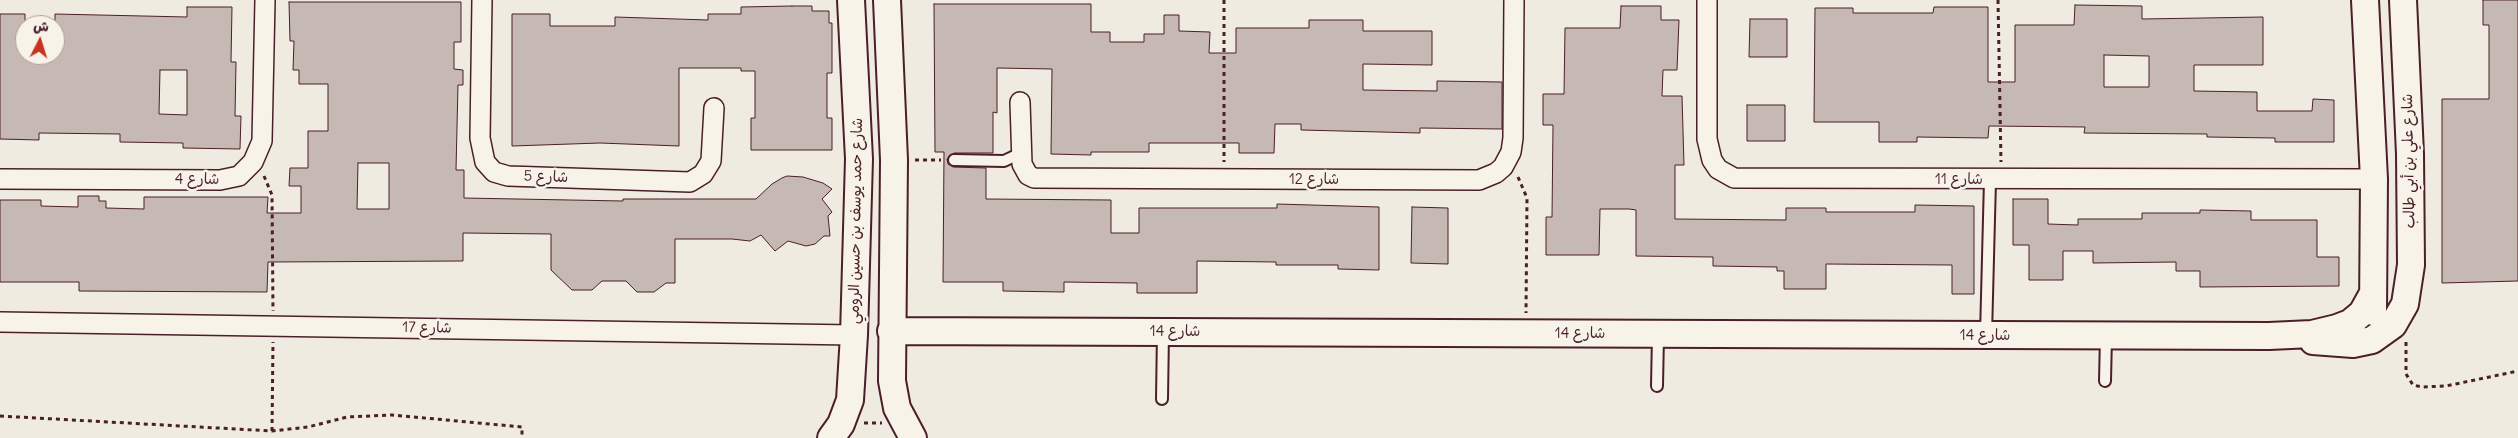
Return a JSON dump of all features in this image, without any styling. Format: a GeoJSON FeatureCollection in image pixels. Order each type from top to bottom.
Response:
{"type":"FeatureCollection","features":[{"type":"Feature","properties":{"kind":"street"},"geometry":{"type":"LineString","coordinates":[[253,162],[261,147],[263,132],[265,0]]}},
{"type":"Feature","properties":{"kind":"street","name":"شارع 5"},"geometry":{"type":"LineString","coordinates":[[482,0],[481,149],[488,168],[500,175],[690,182],[703,174],[711,161],[714,108]]}},
{"type":"Feature","properties":{"kind":"street","name":"شارع حمد يوسف بن حسين الرومي"},"geometry":{"type":"LineString","coordinates":[[836,431],[850,400],[854,335],[859,159],[852,0]]}},
{"type":"Feature","properties":{"kind":"street"},"geometry":{"type":"LineString","coordinates":[[1503,167],[1511,152],[1513,138],[1514,0]]}},
{"type":"Feature","properties":{"kind":"street","name":"شارع 11"},"geometry":{"type":"LineString","coordinates":[[1707,0],[1707,139],[1712,160],[1724,175],[1746,180],[1996,180],[2374,167]]}},
{"type":"Feature","properties":{"kind":"street"},"geometry":{"type":"LineString","coordinates":[[2365,0],[2374,167],[2373,311],[2377,318],[2401,329]]}},
{"type":"Feature","properties":{"kind":"street","name":"شارع علي بن أبي طالب"},"geometry":{"type":"LineString","coordinates":[[2401,329],[2410,283],[2410,154],[2403,0]]}},
{"type":"Feature","properties":{"kind":"street"},"geometry":{"type":"LineString","coordinates":[[892,6],[894,160],[892,381],[896,401],[908,430]]}},
{"type":"Feature","properties":{"kind":"street","name":"شارع 12"},"geometry":{"type":"LineString","coordinates":[[1020,102],[1021,153],[1024,170],[1034,178],[1479,180],[1488,178],[1503,167]]}},
{"type":"Feature","properties":{"kind":"street"},"geometry":{"type":"LineString","coordinates":[[2374,167],[2376,163],[2382,168],[2394,170],[2405,165],[2410,154]]}},
{"type":"Feature","properties":{"kind":"street","name":"شارع 4"},"geometry":{"type":"LineString","coordinates":[[0,179],[220,180],[239,176],[253,162]]}},
{"type":"Feature","properties":{"kind":"street","name":"شارع 14"},"geometry":{"type":"LineString","coordinates":[[891,331],[2269,336],[2312,334],[2344,326],[2362,313],[2372,295]]}},
{"type":"Feature","properties":{"kind":"street","name":"شارع 17"},"geometry":{"type":"LineString","coordinates":[[0,322],[854,335]]}},
{"type":"Feature","properties":{"kind":"street","name":"شارع 14"},"geometry":{"type":"LineString","coordinates":[[2269,336],[2360,343],[2401,329]]}},
{"type":"Feature","properties":{"kind":"lane"},"geometry":{"type":"LineString","coordinates":[[954,160],[1004,161],[1021,153]]}},
{"type":"Feature","properties":{"kind":"lane"},"geometry":{"type":"LineString","coordinates":[[1986,336],[1996,180]]}},
{"type":"Feature","properties":{"kind":"lane"},"geometry":{"type":"LineString","coordinates":[[1162,398],[1163,332]]}},
{"type":"Feature","properties":{"kind":"lane"},"geometry":{"type":"LineString","coordinates":[[1657,386],[1658,335]]}},
{"type":"Feature","properties":{"kind":"lane"},"geometry":{"type":"LineString","coordinates":[[2105,381],[2106,336]]}},
{"type":"Feature","properties":{"kind":"path"},"geometry":{"type":"LineString","coordinates":[[1224,0],[1224,179]]}},
{"type":"Feature","properties":{"kind":"path"},"geometry":{"type":"LineString","coordinates":[[1996,180],[1998,0]]}},
{"type":"Feature","properties":{"kind":"path"},"geometry":{"type":"LineString","coordinates":[[894,160],[954,160]]}},
{"type":"Feature","properties":{"kind":"path"},"geometry":{"type":"LineString","coordinates":[[253,162],[265,177],[272,195],[272,431]]}},
{"type":"Feature","properties":{"kind":"path"},"geometry":{"type":"LineString","coordinates":[[1503,167],[1521,180],[1528,198],[1526,334]]}},
{"type":"Feature","properties":{"kind":"path"},"geometry":{"type":"LineString","coordinates":[[2401,329],[2406,374],[2413,385],[2422,388],[2446,386],[2518,371]]}},
{"type":"Feature","properties":{"kind":"path"},"geometry":{"type":"LineString","coordinates":[[0,416],[272,431],[308,427],[348,417],[392,415],[522,427],[522,438]]}},
{"type":"Feature","properties":{"kind":"path"},"geometry":{"type":"LineString","coordinates":[[836,431],[908,430]]}},
{"type":"Feature","properties":{"kind":"building"},"geometry":{"type":"Polygon","coordinates":[[[2483,0],[2518,0],[2518,281],[2442,283],[2442,99],[2489,99],[2489,25],[2483,25],[2483,0]]]}},
{"type":"Feature","properties":{"kind":"building"},"geometry":{"type":"Polygon","coordinates":[[[289,2],[461,2],[461,42],[454,42],[454,69],[463,70],[463,85],[458,85],[456,170],[464,170],[464,198],[623,201],[623,199],[756,199],[772,184],[782,178],[787,176],[803,177],[823,183],[832,189],[822,199],[832,212],[828,216],[830,236],[824,236],[815,244],[806,246],[788,241],[775,251],[761,235],[750,241],[732,239],[675,239],[675,283],[666,283],[654,292],[637,292],[626,281],[602,281],[592,290],[572,290],[551,270],[551,234],[463,233],[463,261],[268,262],[267,292],[79,291],[79,282],[0,282],[0,200],[41,200],[41,206],[78,207],[78,196],[99,196],[99,201],[106,201],[106,208],[144,209],[144,197],[268,197],[267,213],[301,213],[301,186],[289,186],[290,168],[308,168],[308,131],[328,131],[328,84],[299,84],[299,70],[293,70],[294,41],[290,41],[289,2]],[[358,163],[357,209],[389,209],[389,163],[358,163]]]}},
{"type":"Feature","properties":{"kind":"building"},"geometry":{"type":"Polygon","coordinates":[[[934,4],[1091,4],[1091,32],[1110,32],[1110,42],[1144,42],[1144,34],[1164,34],[1164,15],[1179,15],[1179,31],[1210,32],[1209,53],[1236,53],[1236,28],[1309,28],[1309,20],[1363,20],[1363,31],[1432,31],[1432,65],[1363,64],[1363,90],[1437,91],[1437,81],[1502,82],[1502,129],[1420,128],[1420,133],[1301,130],[1301,124],[1275,124],[1274,153],[1239,153],[1239,143],[1149,143],[1149,152],[1091,152],[1091,155],[1051,154],[1052,69],[997,68],[997,113],[993,112],[993,153],[954,153],[947,159],[948,164],[953,167],[986,168],[986,199],[1111,200],[1111,233],[1139,233],[1139,208],[1277,208],[1277,204],[1379,207],[1379,270],[1338,269],[1338,265],[1276,265],[1276,262],[1197,261],[1197,293],[1137,293],[1137,283],[1064,282],[1064,292],[1003,291],[1003,282],[943,282],[944,152],[935,152],[934,4]]]}},
{"type":"Feature","properties":{"kind":"building"},"geometry":{"type":"Polygon","coordinates":[[[2075,5],[2142,6],[2142,19],[2263,17],[2263,65],[2194,65],[2194,91],[2257,92],[2257,111],[2312,111],[2313,99],[2334,100],[2334,142],[2275,142],[2275,138],[2207,137],[2207,134],[2084,133],[2085,127],[1989,126],[1988,138],[1917,137],[1917,142],[1879,142],[1879,122],[1814,122],[1815,8],[1853,8],[1853,13],[1933,13],[1934,7],[1988,7],[1988,82],[2015,82],[2015,25],[2074,25],[2075,5]],[[2104,55],[2104,87],[2149,87],[2149,56],[2104,55]]]}},
{"type":"Feature","properties":{"kind":"building"},"geometry":{"type":"Polygon","coordinates":[[[812,6],[812,11],[829,11],[829,23],[832,23],[832,73],[827,73],[827,118],[832,118],[832,150],[751,150],[751,118],[755,118],[755,71],[741,71],[741,68],[679,68],[679,146],[600,143],[512,146],[512,14],[550,14],[550,26],[615,26],[615,17],[708,20],[708,14],[741,14],[741,7],[812,6]]]}},
{"type":"Feature","properties":{"kind":"building"},"geometry":{"type":"Polygon","coordinates":[[[1621,6],[1661,6],[1661,20],[1679,20],[1677,70],[1663,70],[1662,96],[1682,96],[1684,165],[1675,165],[1675,219],[1786,220],[1786,208],[1826,208],[1826,212],[1915,212],[1915,205],[1974,206],[1974,294],[1952,294],[1952,265],[1826,264],[1826,289],[1784,289],[1784,271],[1777,271],[1777,267],[1713,266],[1713,257],[1636,256],[1636,210],[1629,209],[1600,209],[1599,255],[1546,255],[1546,217],[1552,217],[1553,125],[1543,125],[1543,94],[1564,94],[1565,28],[1620,28],[1621,6]]]}},
{"type":"Feature","properties":{"kind":"building"},"geometry":{"type":"Polygon","coordinates":[[[187,7],[232,7],[231,62],[236,62],[235,116],[241,116],[240,149],[183,148],[183,143],[120,142],[120,134],[39,133],[39,140],[0,139],[0,14],[25,14],[15,15],[15,65],[65,65],[65,15],[55,14],[187,17],[187,7]],[[160,70],[159,114],[187,115],[187,70],[160,70]]]}},
{"type":"Feature","properties":{"kind":"building"},"geometry":{"type":"Polygon","coordinates":[[[1750,19],[1787,19],[1787,57],[1749,57],[1750,19]]]}},
{"type":"Feature","properties":{"kind":"building"},"geometry":{"type":"Polygon","coordinates":[[[1747,105],[1785,105],[1785,141],[1747,141],[1747,105]]]}},
{"type":"Feature","properties":{"kind":"building"},"geometry":{"type":"Polygon","coordinates":[[[2013,199],[2048,199],[2048,224],[2078,225],[2078,219],[2142,219],[2142,213],[2200,213],[2200,210],[2251,211],[2251,220],[2317,220],[2317,257],[2339,257],[2339,286],[2200,287],[2200,271],[2176,271],[2176,262],[2093,263],[2093,251],[2063,251],[2063,280],[2029,280],[2029,245],[2013,245],[2013,199]]]}},
{"type":"Feature","properties":{"kind":"building"},"geometry":{"type":"Polygon","coordinates":[[[1412,207],[1448,208],[1448,264],[1411,263],[1412,207]]]}}]}
